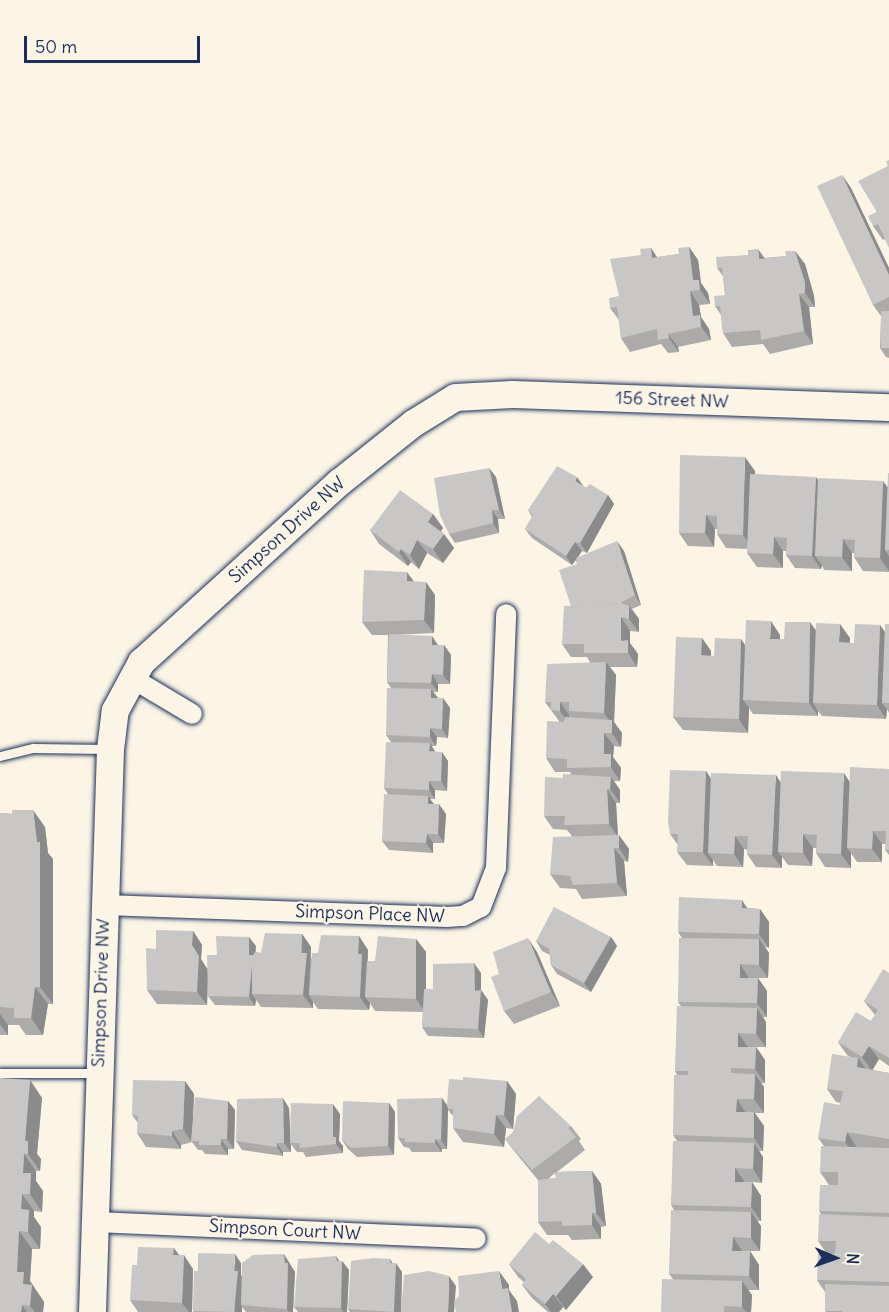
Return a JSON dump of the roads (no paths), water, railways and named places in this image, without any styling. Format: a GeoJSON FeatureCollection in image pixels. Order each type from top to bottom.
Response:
{"type":"FeatureCollection","features":[{"type":"Feature","properties":{"kind":"street","name":"156 Street NW"},"geometry":{"type":"LineString","coordinates":[[454,397],[512,394],[889,407]]}},
{"type":"Feature","properties":{"kind":"street","name":"Simpson Drive NW"},"geometry":{"type":"LineString","coordinates":[[92,1312],[104,905],[110,749],[115,710],[130,677],[152,650],[339,482],[413,423],[454,397]]}},
{"type":"Feature","properties":{"kind":"street","name":"Simpson Place NW"},"geometry":{"type":"LineString","coordinates":[[104,905],[447,917],[463,916],[481,907],[496,868],[506,614]]}},
{"type":"Feature","properties":{"kind":"street"},"geometry":{"type":"LineString","coordinates":[[130,677],[192,714]]}},
{"type":"Feature","properties":{"kind":"street","name":"Simpson Court NW"},"geometry":{"type":"LineString","coordinates":[[94,1222],[476,1239]]}},
{"type":"Feature","properties":{"kind":"lane"},"geometry":{"type":"LineString","coordinates":[[0,756],[33,748],[110,749]]}},
{"type":"Feature","properties":{"kind":"lane"},"geometry":{"type":"LineString","coordinates":[[0,1073],[98,1073]]}}]}
